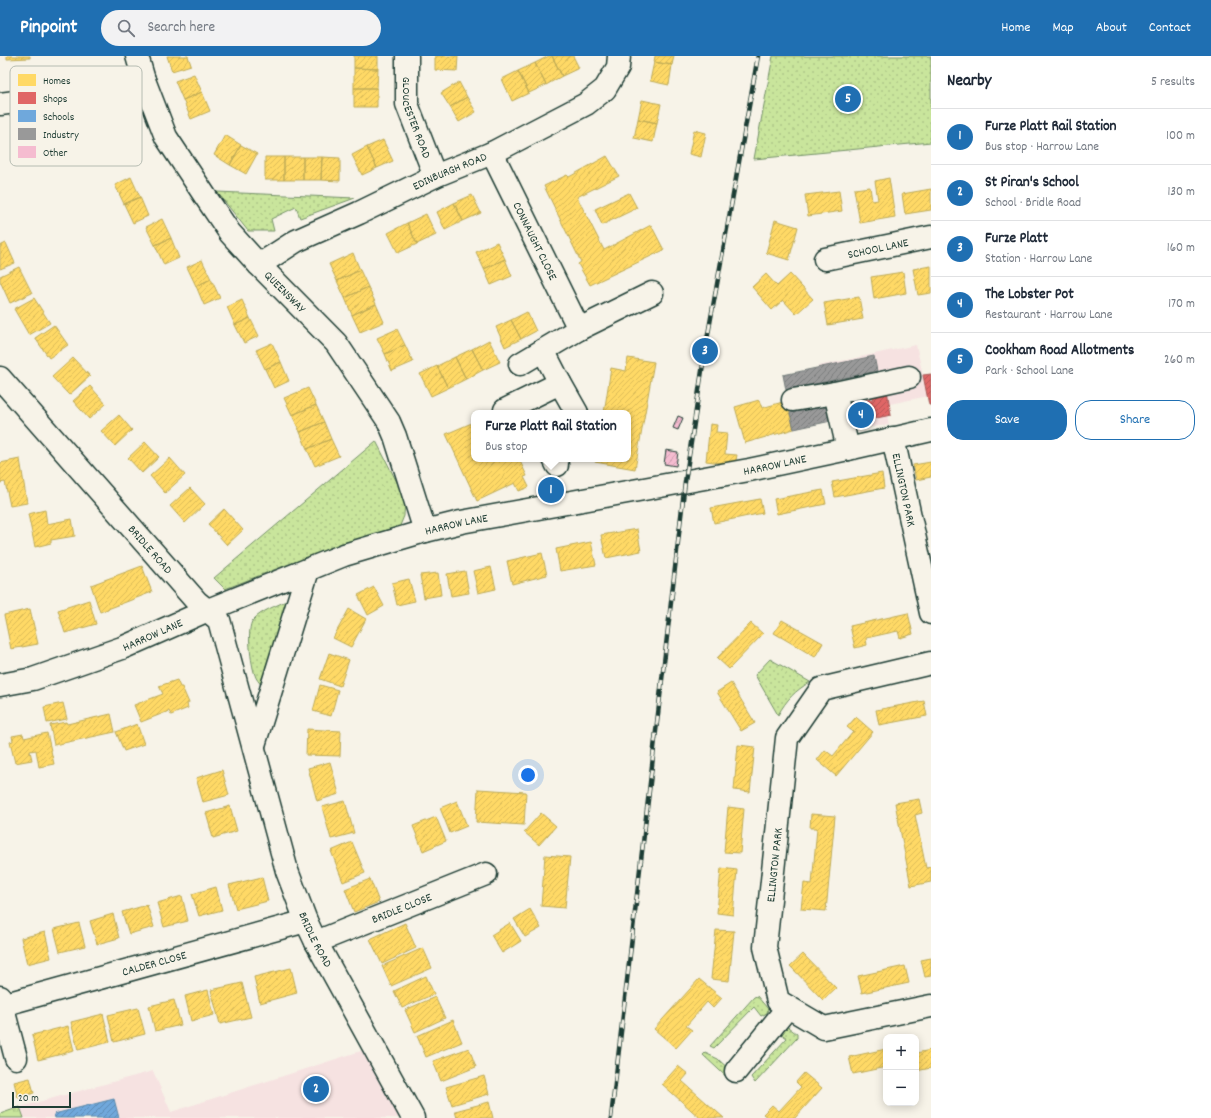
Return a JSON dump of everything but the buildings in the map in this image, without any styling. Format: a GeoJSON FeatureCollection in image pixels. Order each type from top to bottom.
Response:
{"type":"FeatureCollection","features":[{"type":"Feature","properties":{"kind":"street","name":"QUEENSWAY"},"geometry":{"type":"LineString","coordinates":[[136,56],[139,66]]}},
{"type":"Feature","properties":{"kind":"street","name":"GLOUCESTER ROAD"},"geometry":{"type":"LineString","coordinates":[[407,56],[408,104],[436,176]]}},
{"type":"Feature","properties":{"kind":"street","name":"EDINBURGH ROAD"},"geometry":{"type":"LineString","coordinates":[[259,265],[296,241],[360,213],[436,176],[492,153],[586,104],[604,89],[618,67],[619,56]]}},
{"type":"Feature","properties":{"kind":"street","name":"QUEENSWAY"},"geometry":{"type":"LineString","coordinates":[[142,74],[166,137],[230,233],[259,265],[336,343],[389,422],[395,436],[425,531]]}},
{"type":"Feature","properties":{"kind":"street"},"geometry":{"type":"LineString","coordinates":[[0,104],[10,103]]}},
{"type":"Feature","properties":{"kind":"street","name":"CONNAUGHT CLOSE"},"geometry":{"type":"LineString","coordinates":[[492,153],[579,329]]}},
{"type":"Feature","properties":{"kind":"street","name":"SCHOOL LANE"},"geometry":{"type":"LineString","coordinates":[[824,259],[931,237]]}},
{"type":"Feature","properties":{"kind":"street"},"geometry":{"type":"LineString","coordinates":[[520,364],[579,329],[652,293]]}},
{"type":"Feature","properties":{"kind":"street"},"geometry":{"type":"LineString","coordinates":[[543,350],[575,410]]}},
{"type":"Feature","properties":{"kind":"street"},"geometry":{"type":"LineString","coordinates":[[793,400],[836,393],[909,377]]}},
{"type":"Feature","properties":{"kind":"street","name":"BRIDLE ROAD"},"geometry":{"type":"LineString","coordinates":[[0,378],[197,602],[219,620],[288,871],[306,921],[316,942],[413,1118]]}},
{"type":"Feature","properties":{"kind":"street"},"geometry":{"type":"LineString","coordinates":[[505,410],[560,383]]}},
{"type":"Feature","properties":{"kind":"street"},"geometry":{"type":"LineString","coordinates":[[836,393],[848,449]]}},
{"type":"Feature","properties":{"kind":"street","name":"HARROW LANE"},"geometry":{"type":"LineString","coordinates":[[0,685],[33,679],[122,648],[208,610],[344,555],[425,531],[461,522],[749,470],[931,430]]}},
{"type":"Feature","properties":{"kind":"street","name":"ELLINGTON PARK"},"geometry":{"type":"LineString","coordinates":[[893,438],[931,613]]}},
{"type":"Feature","properties":{"kind":"street"},"geometry":{"type":"LineString","coordinates":[[254,745],[308,570]]}},
{"type":"Feature","properties":{"kind":"street","name":"ELLINGTON PARK"},"geometry":{"type":"LineString","coordinates":[[931,663],[821,689],[787,738],[765,947],[778,1001],[824,1028],[931,1006]]}},
{"type":"Feature","properties":{"kind":"street","name":"BRIDLE CLOSE"},"geometry":{"type":"LineString","coordinates":[[316,942],[486,874]]}},
{"type":"Feature","properties":{"kind":"street","name":"CALDER CLOSE"},"geometry":{"type":"LineString","coordinates":[[16,1058],[1,1001],[306,921]]}},
{"type":"Feature","properties":{"kind":"street"},"geometry":{"type":"LineString","coordinates":[[736,1071],[788,1007]]}},
{"type":"Feature","properties":{"kind":"shaded area"},"geometry":{"type":"Polygon","coordinates":[[[916,345],[928,396],[885,405],[889,425],[831,431],[818,366],[916,345]]]}},
{"type":"Feature","properties":{"kind":"shaded area"},"geometry":{"type":"Polygon","coordinates":[[[367,1049],[405,1118],[0,1118],[0,1114],[20,1107],[153,1071],[171,1112],[367,1049]]]}},
{"type":"Feature","properties":{"kind":"green space"},"geometry":{"type":"Polygon","coordinates":[[[773,56],[931,56],[931,142],[754,159],[773,56]]]}},
{"type":"Feature","properties":{"kind":"green space"},"geometry":{"type":"Polygon","coordinates":[[[217,192],[355,198],[300,218],[296,207],[271,219],[274,231],[248,231],[217,192]]]}},
{"type":"Feature","properties":{"kind":"green space"},"geometry":{"type":"Polygon","coordinates":[[[376,441],[405,498],[404,516],[399,528],[289,564],[225,589],[214,578],[376,441]]]}},
{"type":"Feature","properties":{"kind":"green space"},"geometry":{"type":"Polygon","coordinates":[[[286,601],[296,601],[262,686],[253,670],[250,647],[251,624],[260,614],[286,601]]]}},
{"type":"Feature","properties":{"kind":"green space"},"geometry":{"type":"Polygon","coordinates":[[[770,659],[810,682],[792,696],[778,715],[755,675],[770,659]]]}},
{"type":"Feature","properties":{"kind":"green space"},"geometry":{"type":"Polygon","coordinates":[[[757,996],[768,1009],[767,1013],[761,1016],[754,1007],[714,1048],[710,1046],[754,997],[757,996]]]}},
{"type":"Feature","properties":{"kind":"green space"},"geometry":{"type":"Polygon","coordinates":[[[784,1024],[797,1034],[797,1038],[755,1083],[751,1077],[787,1038],[777,1031],[784,1024]]]}},
{"type":"Feature","properties":{"kind":"green space"},"geometry":{"type":"Polygon","coordinates":[[[705,1053],[718,1059],[735,1075],[733,1083],[703,1055],[705,1053]]]}},
{"type":"Feature","properties":{"kind":"green space"},"geometry":{"type":"Polygon","coordinates":[[[20,1107],[24,1118],[0,1118],[0,1114],[20,1107]]]}},
{"type":"Feature","properties":{"kind":"railway"},"geometry":{"type":"LineString","coordinates":[[611,1118],[685,482],[705,351],[758,56]]}},
{"type":"Feature","properties":{"kind":"place","name":"Cookham Road Allotments"},"geometry":{"type":"Point","coordinates":[848,99]}},
{"type":"Feature","properties":{"kind":"place","name":"Furze Platt"},"geometry":{"type":"Point","coordinates":[705,351]}},
{"type":"Feature","properties":{"kind":"place","name":"The Lobster Pot"},"geometry":{"type":"Point","coordinates":[861,415]}},
{"type":"Feature","properties":{"kind":"place","name":"Furze Platt Rail Station"},"geometry":{"type":"Point","coordinates":[551,490]}},
{"type":"Feature","properties":{"kind":"place","name":"St Piran's School"},"geometry":{"type":"Point","coordinates":[316,1089]}}]}
